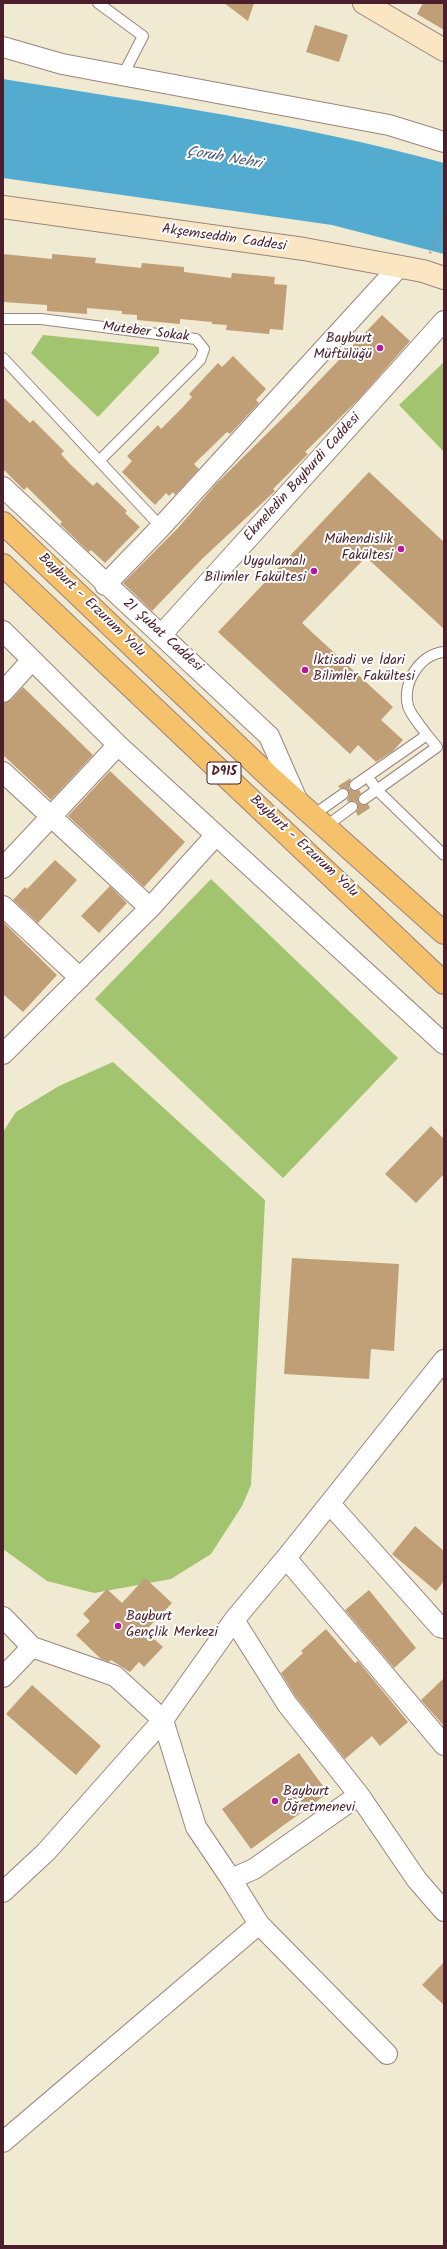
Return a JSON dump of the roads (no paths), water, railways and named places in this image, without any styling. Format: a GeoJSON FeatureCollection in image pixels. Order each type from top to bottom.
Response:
{"type":"FeatureCollection","features":[{"type":"Feature","properties":{"kind":"highway","name":"Bayburt - Erzurum Yolu"},"geometry":{"type":"LineString","coordinates":[[3,523],[312,815],[444,933]]}},
{"type":"Feature","properties":{"kind":"highway","name":"Bayburt - Erzurum Yolu"},"geometry":{"type":"LineString","coordinates":[[3,565],[444,983]]}},
{"type":"Feature","properties":{"kind":"street"},"geometry":{"type":"LineString","coordinates":[[364,3],[444,50]]}},
{"type":"Feature","properties":{"kind":"street"},"geometry":{"type":"LineString","coordinates":[[3,47],[62,64],[389,125],[444,140]]}},
{"type":"Feature","properties":{"kind":"street","name":"Akşemseddin Caddesi"},"geometry":{"type":"LineString","coordinates":[[3,207],[304,250],[398,268],[424,271],[444,278]]}},
{"type":"Feature","properties":{"kind":"street"},"geometry":{"type":"LineString","coordinates":[[105,585],[161,527],[398,268]]}},
{"type":"Feature","properties":{"kind":"street","name":"Ekmeledin Bayburdi Caddesi"},"geometry":{"type":"LineString","coordinates":[[162,634],[444,321]]}},
{"type":"Feature","properties":{"kind":"street","name":"21 Şubat Caddesi"},"geometry":{"type":"LineString","coordinates":[[3,487],[105,585],[162,634],[269,736],[312,815]]}},
{"type":"Feature","properties":{"kind":"street"},"geometry":{"type":"LineString","coordinates":[[3,632],[118,745],[444,1044]]}},
{"type":"Feature","properties":{"kind":"street"},"geometry":{"type":"LineString","coordinates":[[3,692],[32,660]]}},
{"type":"Feature","properties":{"kind":"street"},"geometry":{"type":"LineString","coordinates":[[3,868],[118,745]]}},
{"type":"Feature","properties":{"kind":"street"},"geometry":{"type":"LineString","coordinates":[[3,772],[150,908]]}},
{"type":"Feature","properties":{"kind":"street"},"geometry":{"type":"LineString","coordinates":[[5,1048],[80,978],[150,908],[216,835]]}},
{"type":"Feature","properties":{"kind":"street"},"geometry":{"type":"LineString","coordinates":[[3,906],[80,978]]}},
{"type":"Feature","properties":{"kind":"street"},"geometry":{"type":"LineString","coordinates":[[3,1892],[46,1852],[163,1720],[234,1620],[330,1504],[444,1360]]}},
{"type":"Feature","properties":{"kind":"street"},"geometry":{"type":"LineString","coordinates":[[330,1504],[440,1627],[444,1628]]}},
{"type":"Feature","properties":{"kind":"street"},"geometry":{"type":"LineString","coordinates":[[286,1558],[444,1745]]}},
{"type":"Feature","properties":{"kind":"street"},"geometry":{"type":"LineString","coordinates":[[3,1617],[32,1647],[115,1676],[163,1720],[196,1827],[259,1924],[387,2054]]}},
{"type":"Feature","properties":{"kind":"street"},"geometry":{"type":"LineString","coordinates":[[234,1620],[287,1704],[359,1795],[417,1880],[444,1911]]}},
{"type":"Feature","properties":{"kind":"street"},"geometry":{"type":"LineString","coordinates":[[3,1677],[32,1647]]}},
{"type":"Feature","properties":{"kind":"street"},"geometry":{"type":"LineString","coordinates":[[231,1879],[254,1869],[359,1795]]}},
{"type":"Feature","properties":{"kind":"street"},"geometry":{"type":"LineString","coordinates":[[3,2142],[259,1924]]}},
{"type":"Feature","properties":{"kind":"lane"},"geometry":{"type":"LineString","coordinates":[[98,3],[143,36],[123,75]]}},
{"type":"Feature","properties":{"kind":"lane","name":"Muteber Sokak"},"geometry":{"type":"LineString","coordinates":[[3,319],[41,320],[196,338],[204,349],[200,360],[100,460]]}},
{"type":"Feature","properties":{"kind":"lane"},"geometry":{"type":"LineString","coordinates":[[3,358],[161,527]]}},
{"type":"Feature","properties":{"kind":"lane"},"geometry":{"type":"LineString","coordinates":[[364,799],[437,747],[408,707],[408,686],[420,665],[437,653],[444,652]]}},
{"type":"Feature","properties":{"kind":"lane"},"geometry":{"type":"LineString","coordinates":[[355,785],[428,735]]}},
{"type":"Feature","properties":{"kind":"lane"},"geometry":{"type":"LineString","coordinates":[[368,777],[377,790],[444,855]]}},
{"type":"Feature","properties":{"kind":"lane"},"geometry":{"type":"LineString","coordinates":[[312,815],[343,794]]}},
{"type":"Feature","properties":{"kind":"lane"},"geometry":{"type":"LineString","coordinates":[[312,815],[352,807]]}},
{"type":"Feature","properties":{"kind":"water","name":"Çoruh Nehri"},"geometry":{"type":"Polygon","coordinates":[[[3,79],[280,125],[335,136],[444,163],[444,254],[332,225],[3,178],[3,79]]]}},
{"type":"Feature","properties":{"kind":"place","name":"Bayburt Müftülüğü"},"geometry":{"type":"Point","coordinates":[380,348]}},
{"type":"Feature","properties":{"kind":"place","name":"Mühendislik Fakültesi"},"geometry":{"type":"Point","coordinates":[401,549]}},
{"type":"Feature","properties":{"kind":"place","name":"Uygulamalı Bilimler Fakültesi"},"geometry":{"type":"Point","coordinates":[314,571]}},
{"type":"Feature","properties":{"kind":"place","name":"İktisadi ve İdari Bilimler Fakültesi"},"geometry":{"type":"Point","coordinates":[305,670]}},
{"type":"Feature","properties":{"kind":"place","name":"Bayburt Gençlik Merkezi"},"geometry":{"type":"Point","coordinates":[118,1626]}},
{"type":"Feature","properties":{"kind":"place","name":"Bayburt Öğretmenevi"},"geometry":{"type":"Point","coordinates":[275,1801]}}]}
